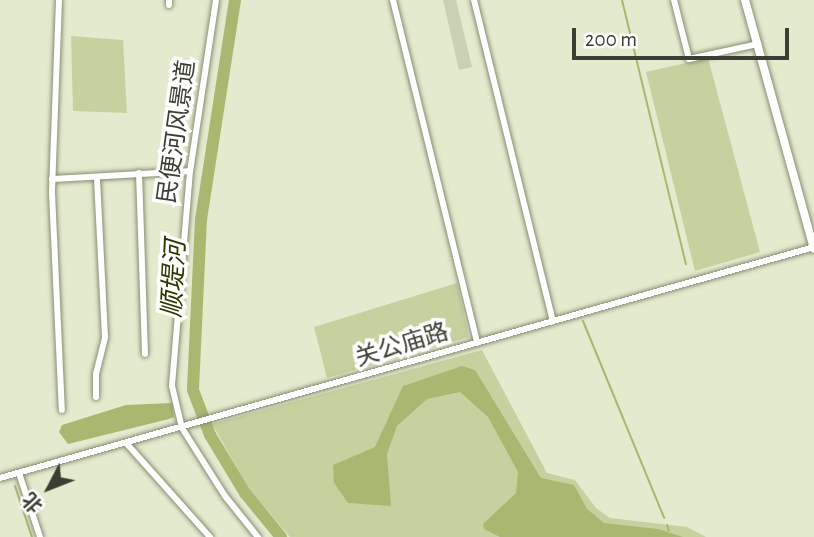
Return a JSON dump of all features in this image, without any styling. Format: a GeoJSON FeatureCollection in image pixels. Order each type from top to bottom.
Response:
{"type":"FeatureCollection","features":[{"type":"Feature","properties":{"kind":"street"},"geometry":{"type":"LineString","coordinates":[[59,0],[52,178],[62,410]]}},
{"type":"Feature","properties":{"kind":"street","name":"民便河风景道"},"geometry":{"type":"LineString","coordinates":[[216,0],[190,171],[172,386],[185,427],[258,537]]}},
{"type":"Feature","properties":{"kind":"street"},"geometry":{"type":"LineString","coordinates":[[393,0],[477,342]]}},
{"type":"Feature","properties":{"kind":"street"},"geometry":{"type":"LineString","coordinates":[[474,0],[553,321]]}},
{"type":"Feature","properties":{"kind":"street"},"geometry":{"type":"LineString","coordinates":[[674,0],[689,59],[758,44]]}},
{"type":"Feature","properties":{"kind":"street"},"geometry":{"type":"LineString","coordinates":[[745,0],[814,248]]}},
{"type":"Feature","properties":{"kind":"street"},"geometry":{"type":"LineString","coordinates":[[52,178],[97,179],[139,173],[190,171]]}},
{"type":"Feature","properties":{"kind":"street"},"geometry":{"type":"LineString","coordinates":[[139,173],[145,354]]}},
{"type":"Feature","properties":{"kind":"street"},"geometry":{"type":"LineString","coordinates":[[96,397],[96,374],[104,337],[97,179]]}},
{"type":"Feature","properties":{"kind":"street","name":"关公庙路"},"geometry":{"type":"LineString","coordinates":[[0,478],[814,248]]}},
{"type":"Feature","properties":{"kind":"street"},"geometry":{"type":"LineString","coordinates":[[127,444],[210,537]]}},
{"type":"Feature","properties":{"kind":"street"},"geometry":{"type":"LineString","coordinates":[[19,472],[40,537]]}},
{"type":"Feature","properties":{"kind":"shaded area"},"geometry":{"type":"Polygon","coordinates":[[[71,36],[123,40],[127,113],[73,111],[71,36]]]}},
{"type":"Feature","properties":{"kind":"shaded area"},"geometry":{"type":"Polygon","coordinates":[[[708,58],[760,252],[695,271],[646,72],[708,58]]]}},
{"type":"Feature","properties":{"kind":"shaded area"},"geometry":{"type":"Polygon","coordinates":[[[457,283],[469,337],[327,378],[314,327],[457,283]]]}},
{"type":"Feature","properties":{"kind":"shaded area"},"geometry":{"type":"Polygon","coordinates":[[[482,350],[547,473],[575,480],[596,508],[610,518],[687,527],[706,537],[290,537],[249,489],[212,424],[482,350]]]}},
{"type":"Feature","properties":{"kind":"shaded area"},"geometry":{"type":"Polygon","coordinates":[[[462,366],[475,370],[541,478],[574,485],[587,509],[604,523],[658,529],[683,537],[500,537],[484,529],[483,524],[516,493],[518,472],[488,417],[460,392],[427,399],[397,426],[387,454],[391,506],[348,503],[334,483],[333,465],[375,447],[403,386],[462,366]]]}},
{"type":"Feature","properties":{"kind":"shaded area"},"geometry":{"type":"Polygon","coordinates":[[[172,403],[174,417],[169,419],[68,444],[59,432],[62,425],[126,405],[172,403]]]}},
{"type":"Feature","properties":{"kind":"building"},"geometry":{"type":"Polygon","coordinates":[[[443,0],[456,0],[472,67],[459,70],[443,0]]]}},
{"type":"Feature","properties":{"kind":"waterway","name":"顺堤河"},"geometry":{"type":"LineString","coordinates":[[235,0],[201,219],[193,390],[210,435],[245,493],[281,537]]}},
{"type":"Feature","properties":{"kind":"waterway"},"geometry":{"type":"LineString","coordinates":[[622,0],[686,264]]}},
{"type":"Feature","properties":{"kind":"waterway"},"geometry":{"type":"LineString","coordinates":[[583,321],[664,518]]}},
{"type":"Feature","properties":{"kind":"waterway"},"geometry":{"type":"LineString","coordinates":[[15,486],[32,537]]}},
{"type":"Feature","properties":{"kind":"waterway"},"geometry":{"type":"LineString","coordinates":[[667,525],[669,531]]}}]}
